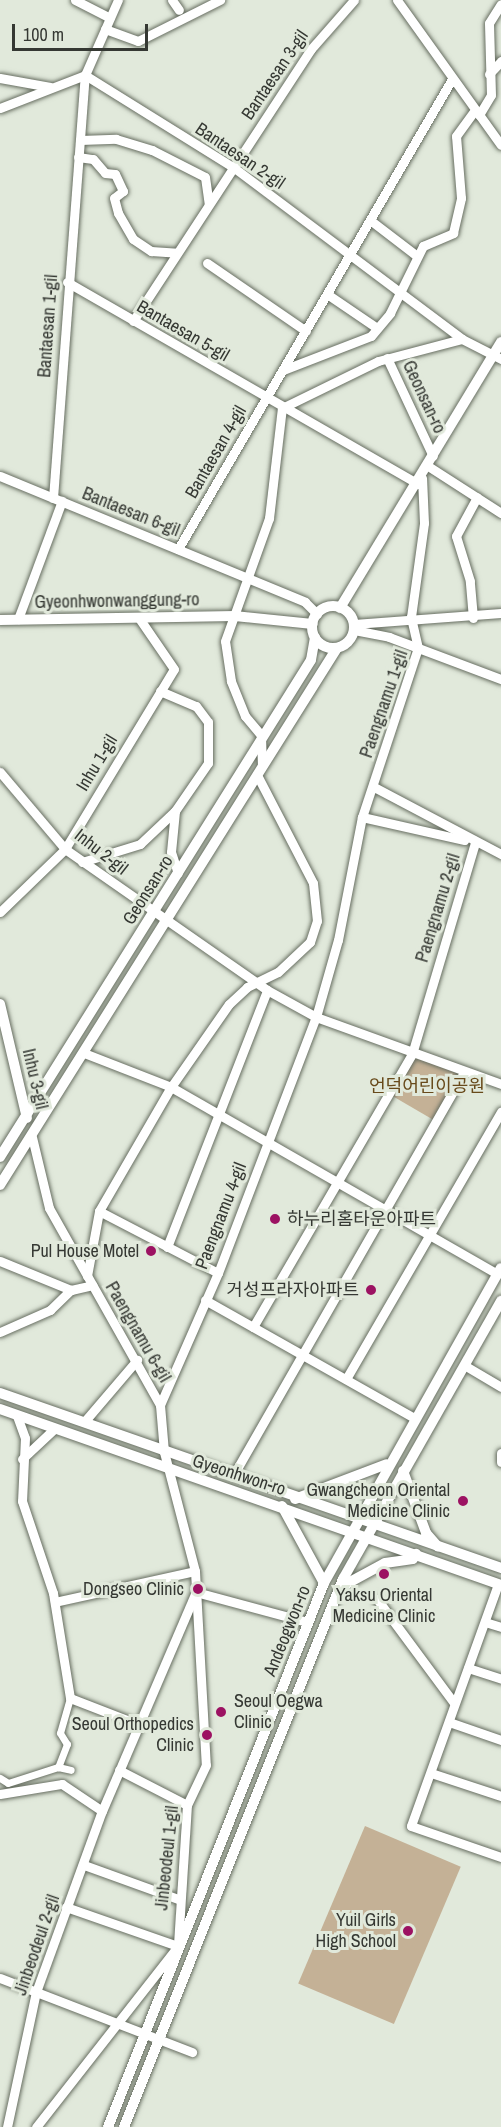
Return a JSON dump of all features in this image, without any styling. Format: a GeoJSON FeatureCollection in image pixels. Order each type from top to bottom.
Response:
{"type":"FeatureCollection","features":[{"type":"Feature","properties":{"kind":"street"},"geometry":{"type":"LineString","coordinates":[[75,0],[110,18]]}},
{"type":"Feature","properties":{"kind":"street","name":"Bantaesan 1-gil"},"geometry":{"type":"LineString","coordinates":[[18,619],[57,500],[67,282],[84,75],[118,0]]}},
{"type":"Feature","properties":{"kind":"street"},"geometry":{"type":"LineString","coordinates":[[172,0],[179,10]]}},
{"type":"Feature","properties":{"kind":"street"},"geometry":{"type":"LineString","coordinates":[[105,29],[138,41],[190,12],[220,0]]}},
{"type":"Feature","properties":{"kind":"street","name":"Bantaesan 3-gil"},"geometry":{"type":"LineString","coordinates":[[133,321],[311,49],[354,0]]}},
{"type":"Feature","properties":{"kind":"street"},"geometry":{"type":"LineString","coordinates":[[398,0],[501,145]]}},
{"type":"Feature","properties":{"kind":"street"},"geometry":{"type":"LineString","coordinates":[[283,370],[374,332],[399,292],[423,246],[453,233],[461,198],[456,136],[491,95],[486,48],[492,14],[501,4]]}},
{"type":"Feature","properties":{"kind":"street"},"geometry":{"type":"LineString","coordinates":[[492,14],[501,22]]}},
{"type":"Feature","properties":{"kind":"street"},"geometry":{"type":"LineString","coordinates":[[489,74],[501,62]]}},
{"type":"Feature","properties":{"kind":"street"},"geometry":{"type":"LineString","coordinates":[[0,108],[84,75]]}},
{"type":"Feature","properties":{"kind":"street","name":"Bantaesan 2-gil"},"geometry":{"type":"LineString","coordinates":[[84,75],[233,167],[462,339]]}},
{"type":"Feature","properties":{"kind":"street"},"geometry":{"type":"LineString","coordinates":[[0,78],[53,88]]}},
{"type":"Feature","properties":{"kind":"street","name":"Bantaesan 4-gil"},"geometry":{"type":"LineString","coordinates":[[178,549],[452,79]]}},
{"type":"Feature","properties":{"kind":"street"},"geometry":{"type":"LineString","coordinates":[[80,140],[117,139],[152,150],[205,177],[210,204]]}},
{"type":"Feature","properties":{"kind":"street"},"geometry":{"type":"LineString","coordinates":[[78,158],[93,159],[105,173],[115,174],[123,192],[114,198],[118,213],[133,239],[151,251],[177,253]]}},
{"type":"Feature","properties":{"kind":"street"},"geometry":{"type":"LineString","coordinates":[[370,220],[417,256]]}},
{"type":"Feature","properties":{"kind":"street"},"geometry":{"type":"LineString","coordinates":[[207,263],[306,331]]}},
{"type":"Feature","properties":{"kind":"street","name":"Bantaesan 5-gil"},"geometry":{"type":"LineString","coordinates":[[67,282],[266,399],[420,481]]}},
{"type":"Feature","properties":{"kind":"street"},"geometry":{"type":"LineString","coordinates":[[327,294],[374,332]]}},
{"type":"Feature","properties":{"kind":"street"},"geometry":{"type":"LineString","coordinates":[[462,339],[498,358]]}},
{"type":"Feature","properties":{"kind":"street","name":"Geonsan-ro"},"geometry":{"type":"LineString","coordinates":[[433,456],[387,358],[462,339]]}},
{"type":"Feature","properties":{"kind":"street","name":"Geonsan-ro"},"geometry":{"type":"LineString","coordinates":[[340,608],[420,481],[433,456],[498,358],[501,342]]}},
{"type":"Feature","properties":{"kind":"street"},"geometry":{"type":"LineString","coordinates":[[218,1273],[99,1211],[171,1087],[229,1004],[302,952],[317,921],[313,883],[260,771],[261,735],[245,716],[231,681],[225,641],[269,518],[282,408],[387,358]]}},
{"type":"Feature","properties":{"kind":"street"},"geometry":{"type":"LineString","coordinates":[[428,466],[501,513]]}},
{"type":"Feature","properties":{"kind":"street","name":"Bantaesan 6-gil"},"geometry":{"type":"LineString","coordinates":[[0,476],[305,602],[315,619]]}},
{"type":"Feature","properties":{"kind":"street","name":"Geonsan-ro"},"geometry":{"type":"LineString","coordinates":[[418,648],[411,617],[424,523],[420,481]]}},
{"type":"Feature","properties":{"kind":"street"},"geometry":{"type":"LineString","coordinates":[[473,618],[470,581],[456,536],[477,497]]}},
{"type":"Feature","properties":{"kind":"street"},"geometry":{"type":"LineString","coordinates":[[315,619],[340,608],[354,627],[418,648]]}},
{"type":"Feature","properties":{"kind":"street"},"geometry":{"type":"LineString","coordinates":[[354,627],[411,617],[473,618],[501,613]]}},
{"type":"Feature","properties":{"kind":"street","name":"Gyeonhwonwanggung-ro"},"geometry":{"type":"LineString","coordinates":[[0,620],[235,616],[315,619]]}},
{"type":"Feature","properties":{"kind":"street","name":"Inhu 1-gil"},"geometry":{"type":"LineString","coordinates":[[0,912],[65,849],[174,669],[139,618]]}},
{"type":"Feature","properties":{"kind":"street","name":"Geonsan-ro"},"geometry":{"type":"LineString","coordinates":[[0,1157],[155,911],[261,735],[311,660],[315,619]]}},
{"type":"Feature","properties":{"kind":"street","name":"Geonsan-ro"},"geometry":{"type":"LineString","coordinates":[[0,1185],[337,648],[354,627]]}},
{"type":"Feature","properties":{"kind":"street"},"geometry":{"type":"LineString","coordinates":[[315,637],[337,648]]}},
{"type":"Feature","properties":{"kind":"street","name":"Paengnamu 1-gil"},"geometry":{"type":"LineString","coordinates":[[362,816],[374,787],[418,648],[501,679]]}},
{"type":"Feature","properties":{"kind":"street"},"geometry":{"type":"LineString","coordinates":[[82,862],[140,844],[175,811],[208,763],[208,722],[196,706],[160,692]]}},
{"type":"Feature","properties":{"kind":"street","name":"Inhu 2-gil"},"geometry":{"type":"LineString","coordinates":[[0,772],[65,849],[267,990],[316,1017],[464,1074],[501,1084]]}},
{"type":"Feature","properties":{"kind":"street","name":"Paengnamu 2-gil"},"geometry":{"type":"LineString","coordinates":[[374,787],[475,843],[501,854]]}},
{"type":"Feature","properties":{"kind":"street"},"geometry":{"type":"LineString","coordinates":[[175,811],[171,852],[178,873]]}},
{"type":"Feature","properties":{"kind":"street","name":"Paengnamu 2-gil"},"geometry":{"type":"LineString","coordinates":[[362,816],[475,843]]}},
{"type":"Feature","properties":{"kind":"street","name":"Paengnamu 4-gil"},"geometry":{"type":"LineString","coordinates":[[206,1300],[316,1017],[344,904],[362,816]]}},
{"type":"Feature","properties":{"kind":"street","name":"Paengnamu 2-gil"},"geometry":{"type":"LineString","coordinates":[[337,1183],[412,1054],[475,843]]}},
{"type":"Feature","properties":{"kind":"street","name":"Paengnamu 4-gil"},"geometry":{"type":"LineString","coordinates":[[167,1246],[221,1116],[267,990]]}},
{"type":"Feature","properties":{"kind":"street","name":"Inhu 3-gil"},"geometry":{"type":"LineString","coordinates":[[0,1004],[3,1030],[32,1137]]}},
{"type":"Feature","properties":{"kind":"street"},"geometry":{"type":"LineString","coordinates":[[84,1053],[171,1087],[428,1235],[499,1271]]}},
{"type":"Feature","properties":{"kind":"street"},"geometry":{"type":"LineString","coordinates":[[234,1474],[306,1357],[464,1074]]}},
{"type":"Feature","properties":{"kind":"street"},"geometry":{"type":"LineString","coordinates":[[346,1379],[501,1112]]}},
{"type":"Feature","properties":{"kind":"street","name":"Paengnamu 6-gil"},"geometry":{"type":"LineString","coordinates":[[32,1137],[49,1208],[89,1281],[137,1360],[160,1405],[164,1452]]}},
{"type":"Feature","properties":{"kind":"street"},"geometry":{"type":"LineString","coordinates":[[253,1327],[337,1183]]}},
{"type":"Feature","properties":{"kind":"street","name":"Paengnamu 6-gil"},"geometry":{"type":"LineString","coordinates":[[89,1281],[99,1211]]}},
{"type":"Feature","properties":{"kind":"street"},"geometry":{"type":"LineString","coordinates":[[0,1261],[72,1290]]}},
{"type":"Feature","properties":{"kind":"street","name":"Andeogwon-ro"},"geometry":{"type":"LineString","coordinates":[[108,2127],[324,1582],[387,1464],[499,1271]]}},
{"type":"Feature","properties":{"kind":"street"},"geometry":{"type":"LineString","coordinates":[[0,1332],[50,1310],[72,1290],[89,1281]]}},
{"type":"Feature","properties":{"kind":"street"},"geometry":{"type":"LineString","coordinates":[[206,1300],[414,1418]]}},
{"type":"Feature","properties":{"kind":"street","name":"Paengnamu 6-gil"},"geometry":{"type":"LineString","coordinates":[[160,1405],[206,1300]]}},
{"type":"Feature","properties":{"kind":"street","name":"Andeogwon-ro"},"geometry":{"type":"LineString","coordinates":[[124,2127],[339,1589],[403,1471],[501,1301]]}},
{"type":"Feature","properties":{"kind":"street"},"geometry":{"type":"LineString","coordinates":[[84,1422],[137,1360]]}},
{"type":"Feature","properties":{"kind":"street"},"geometry":{"type":"LineString","coordinates":[[464,1365],[501,1387]]}},
{"type":"Feature","properties":{"kind":"street","name":"Gyeonhwon-ro"},"geometry":{"type":"LineString","coordinates":[[0,1393],[164,1452],[234,1474],[295,1499],[501,1569]]}},
{"type":"Feature","properties":{"kind":"street","name":"Gyeonhwon-ro"},"geometry":{"type":"LineString","coordinates":[[0,1409],[282,1506],[500,1585]]}},
{"type":"Feature","properties":{"kind":"street"},"geometry":{"type":"LineString","coordinates":[[17,1416],[30,1442]]}},
{"type":"Feature","properties":{"kind":"street"},"geometry":{"type":"LineString","coordinates":[[54,1429],[30,1442],[20,1461],[22,1501],[55,1602],[70,1698],[60,1733],[67,1744],[58,1767]]}},
{"type":"Feature","properties":{"kind":"street","name":"Jinbeodeul 1-gil"},"geometry":{"type":"LineString","coordinates":[[164,1452],[195,1571],[206,1765],[187,1805],[178,1899],[178,1946]]}},
{"type":"Feature","properties":{"kind":"street"},"geometry":{"type":"LineString","coordinates":[[501,1453],[501,1462]]}},
{"type":"Feature","properties":{"kind":"street"},"geometry":{"type":"LineString","coordinates":[[295,1499],[387,1464]]}},
{"type":"Feature","properties":{"kind":"street"},"geometry":{"type":"LineString","coordinates":[[403,1471],[426,1533],[441,1549]]}},
{"type":"Feature","properties":{"kind":"street"},"geometry":{"type":"LineString","coordinates":[[282,1506],[324,1582]]}},
{"type":"Feature","properties":{"kind":"street"},"geometry":{"type":"LineString","coordinates":[[339,1589],[385,1563],[413,1559],[416,1554]]}},
{"type":"Feature","properties":{"kind":"street"},"geometry":{"type":"LineString","coordinates":[[55,1602],[195,1571]]}},
{"type":"Feature","properties":{"kind":"street"},"geometry":{"type":"LineString","coordinates":[[500,1585],[454,1703],[411,1826],[501,1857]]}},
{"type":"Feature","properties":{"kind":"street"},"geometry":{"type":"LineString","coordinates":[[196,1592],[307,1622]]}},
{"type":"Feature","properties":{"kind":"street","name":"Jinbeodeul 2-gil"},"geometry":{"type":"LineString","coordinates":[[7,2127],[36,1992],[66,1907],[137,1724],[196,1592]]}},
{"type":"Feature","properties":{"kind":"street"},"geometry":{"type":"LineString","coordinates":[[377,1599],[454,1703]]}},
{"type":"Feature","properties":{"kind":"street"},"geometry":{"type":"LineString","coordinates":[[485,1622],[501,1627]]}},
{"type":"Feature","properties":{"kind":"street"},"geometry":{"type":"LineString","coordinates":[[468,1668],[501,1679]]}},
{"type":"Feature","properties":{"kind":"street"},"geometry":{"type":"LineString","coordinates":[[70,1698],[137,1724]]}},
{"type":"Feature","properties":{"kind":"street"},"geometry":{"type":"LineString","coordinates":[[449,1722],[501,1740]]}},
{"type":"Feature","properties":{"kind":"street"},"geometry":{"type":"LineString","coordinates":[[0,1778],[8,1783],[58,1767],[71,1770]]}},
{"type":"Feature","properties":{"kind":"street"},"geometry":{"type":"LineString","coordinates":[[119,1770],[187,1805]]}},
{"type":"Feature","properties":{"kind":"street"},"geometry":{"type":"LineString","coordinates":[[431,1773],[501,1797]]}},
{"type":"Feature","properties":{"kind":"street"},"geometry":{"type":"LineString","coordinates":[[0,1794],[62,1784],[102,1811]]}},
{"type":"Feature","properties":{"kind":"street"},"geometry":{"type":"LineString","coordinates":[[84,1865],[178,1899]]}},
{"type":"Feature","properties":{"kind":"street"},"geometry":{"type":"LineString","coordinates":[[36,2127],[116,2022],[178,1946],[66,1907]]}},
{"type":"Feature","properties":{"kind":"street"},"geometry":{"type":"LineString","coordinates":[[0,1978],[159,2036],[192,2052]]}},
{"type":"Feature","properties":{"kind":"green space","name":"언덕어린이공원"},"geometry":{"type":"Polygon","coordinates":[[[414,1055],[464,1073],[437,1122],[389,1094],[414,1055]]]}},
{"type":"Feature","properties":{"kind":"green space"},"geometry":{"type":"Polygon","coordinates":[[[365,1826],[461,1867],[394,2024],[298,1983],[365,1826]]]}},
{"type":"Feature","properties":{"kind":"place","name":"하누리홈타운아파트"},"geometry":{"type":"Point","coordinates":[275,1219]}},
{"type":"Feature","properties":{"kind":"place","name":"Pul House Motel"},"geometry":{"type":"Point","coordinates":[151,1251]}},
{"type":"Feature","properties":{"kind":"place","name":"거성프라자아파트"},"geometry":{"type":"Point","coordinates":[371,1290]}},
{"type":"Feature","properties":{"kind":"place","name":"Gwangcheon Oriental Medicine Clinic"},"geometry":{"type":"Point","coordinates":[463,1501]}},
{"type":"Feature","properties":{"kind":"place","name":"Yaksu Oriental Medicine Clinic"},"geometry":{"type":"Point","coordinates":[384,1574]}},
{"type":"Feature","properties":{"kind":"place","name":"Dongseo Clinic"},"geometry":{"type":"Point","coordinates":[198,1589]}},
{"type":"Feature","properties":{"kind":"place","name":"Seoul Oegwa Clinic"},"geometry":{"type":"Point","coordinates":[221,1712]}},
{"type":"Feature","properties":{"kind":"place","name":"Seoul Orthopedics Clinic"},"geometry":{"type":"Point","coordinates":[207,1735]}},
{"type":"Feature","properties":{"kind":"place","name":"Yuil Girls High School"},"geometry":{"type":"Point","coordinates":[408,1931]}}]}
